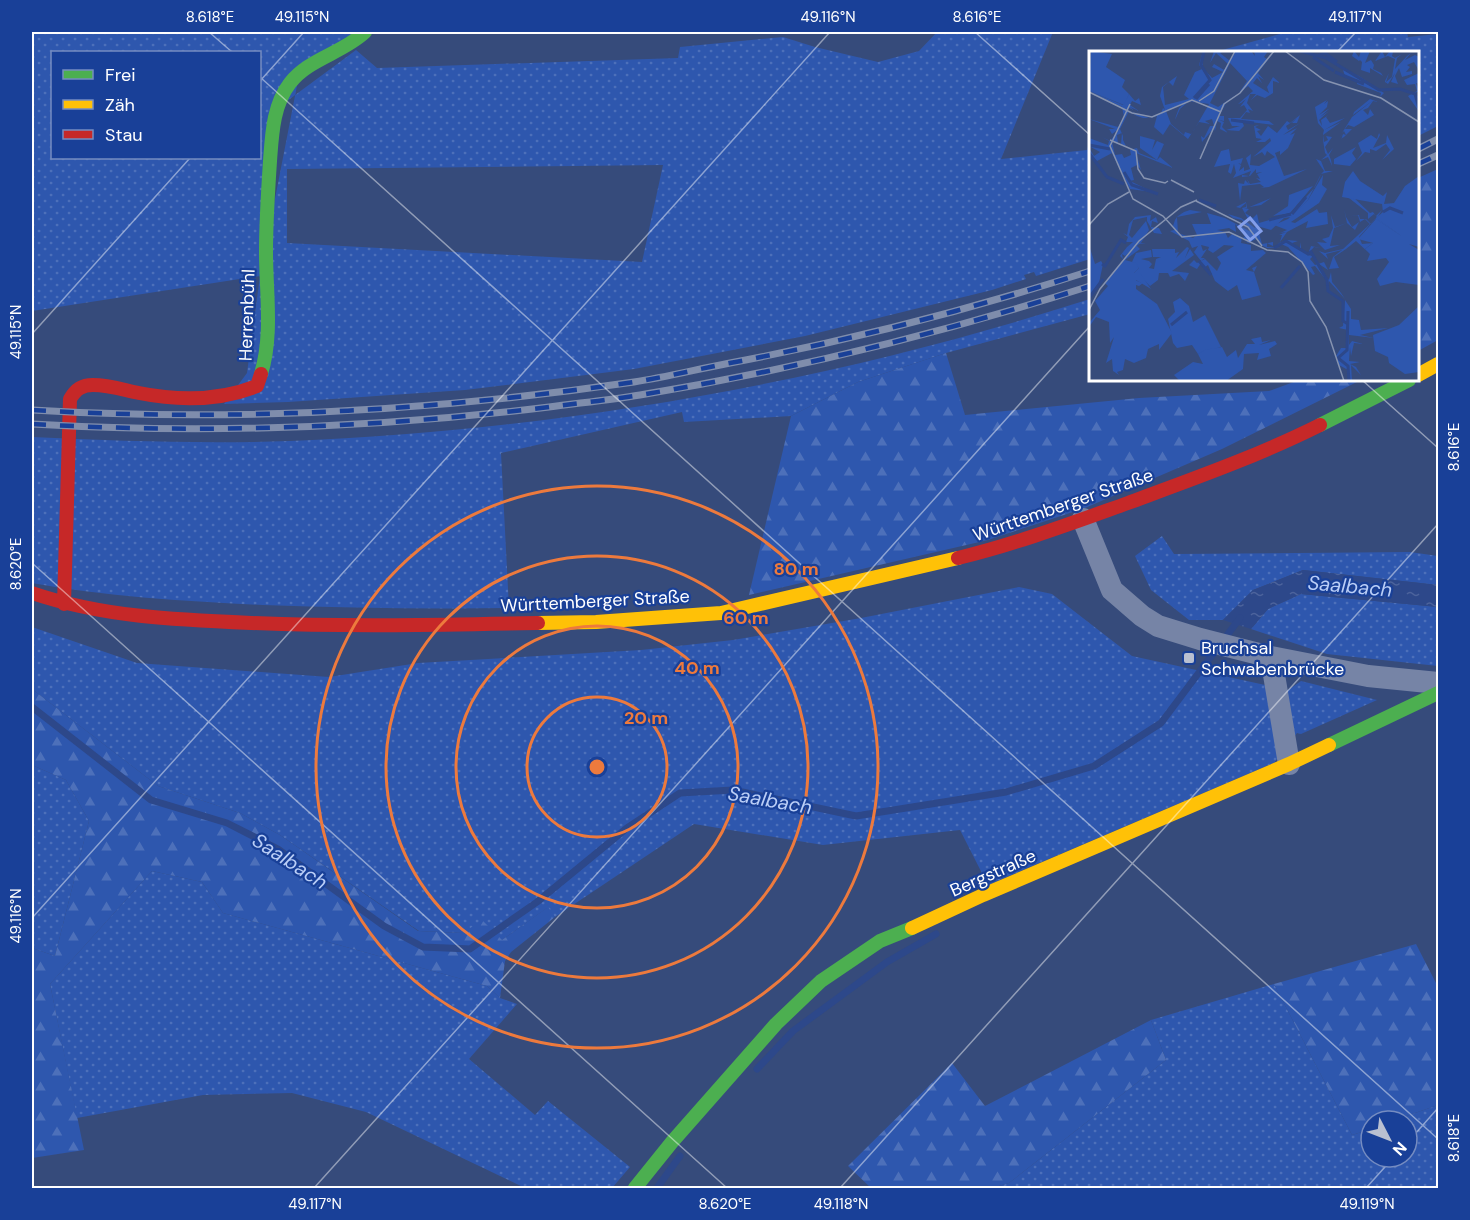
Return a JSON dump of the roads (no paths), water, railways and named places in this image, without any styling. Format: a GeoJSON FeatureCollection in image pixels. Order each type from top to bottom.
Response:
{"type":"FeatureCollection","features":[{"type":"Feature","properties":{"kind":"street","name":"Herrenbühl"},"geometry":{"type":"LineString","coordinates":[[64,604],[70,399],[73,393],[78,388],[97,385],[153,396],[213,399],[243,393],[257,386],[264,368],[265,357],[266,240],[271,155],[277,107],[285,89],[298,75],[320,60],[339,52],[365,32]]}},
{"type":"Feature","properties":{"kind":"street"},"geometry":{"type":"LineString","coordinates":[[1419,374],[1438,364]]}},
{"type":"Feature","properties":{"kind":"street","name":"Württemberger Straße"},"geometry":{"type":"LineString","coordinates":[[32,593],[64,604],[174,620],[329,626],[596,622],[721,613],[983,552],[1083,519],[1230,466],[1302,434],[1407,381]]}},
{"type":"Feature","properties":{"kind":"street"},"geometry":{"type":"LineString","coordinates":[[1083,519],[1112,590],[1142,616],[1158,626],[1271,657],[1368,676],[1438,684]]}},
{"type":"Feature","properties":{"kind":"street"},"geometry":{"type":"LineString","coordinates":[[1271,657],[1289,765]]}},
{"type":"Feature","properties":{"kind":"street","name":"Bergstraße"},"geometry":{"type":"LineString","coordinates":[[635,1188],[770,1030],[821,981],[880,941],[1289,765],[1438,693]]}},
{"type":"Feature","properties":{"kind":"water"},"geometry":{"type":"Polygon","coordinates":[[[1303,570],[1438,585],[1438,607],[1301,594],[1268,609],[1251,629],[1223,620],[1253,590],[1303,570]]]}},
{"type":"Feature","properties":{"kind":"waterway","name":"Saalbach"},"geometry":{"type":"LineString","coordinates":[[32,707],[151,800],[227,823],[278,849],[384,926],[423,947],[470,949],[537,902],[627,828],[680,793],[733,790],[856,816],[1006,792],[1094,766],[1161,723],[1240,618]]}},
{"type":"Feature","properties":{"kind":"waterway"},"geometry":{"type":"LineString","coordinates":[[757,1069],[793,1031],[887,962],[936,934]]}},
{"type":"Feature","properties":{"kind":"waterway"},"geometry":{"type":"LineString","coordinates":[[657,1188],[680,1156]]}},
{"type":"Feature","properties":{"kind":"railway"},"geometry":{"type":"LineString","coordinates":[[1419,148],[1438,139]]}},
{"type":"Feature","properties":{"kind":"railway"},"geometry":{"type":"LineString","coordinates":[[1419,164],[1438,155]]}},
{"type":"Feature","properties":{"kind":"railway"},"geometry":{"type":"LineString","coordinates":[[32,410],[183,415],[258,414],[409,407],[559,392],[646,380],[866,334],[956,311],[1089,271]]}},
{"type":"Feature","properties":{"kind":"railway"},"geometry":{"type":"LineString","coordinates":[[32,424],[161,429],[290,427],[420,420],[606,400],[754,374],[867,349],[1089,286]]}},
{"type":"Feature","properties":{"kind":"place","name":"Bruchsal Schwabenbrücke"},"geometry":{"type":"Point","coordinates":[1189,658]}}]}
